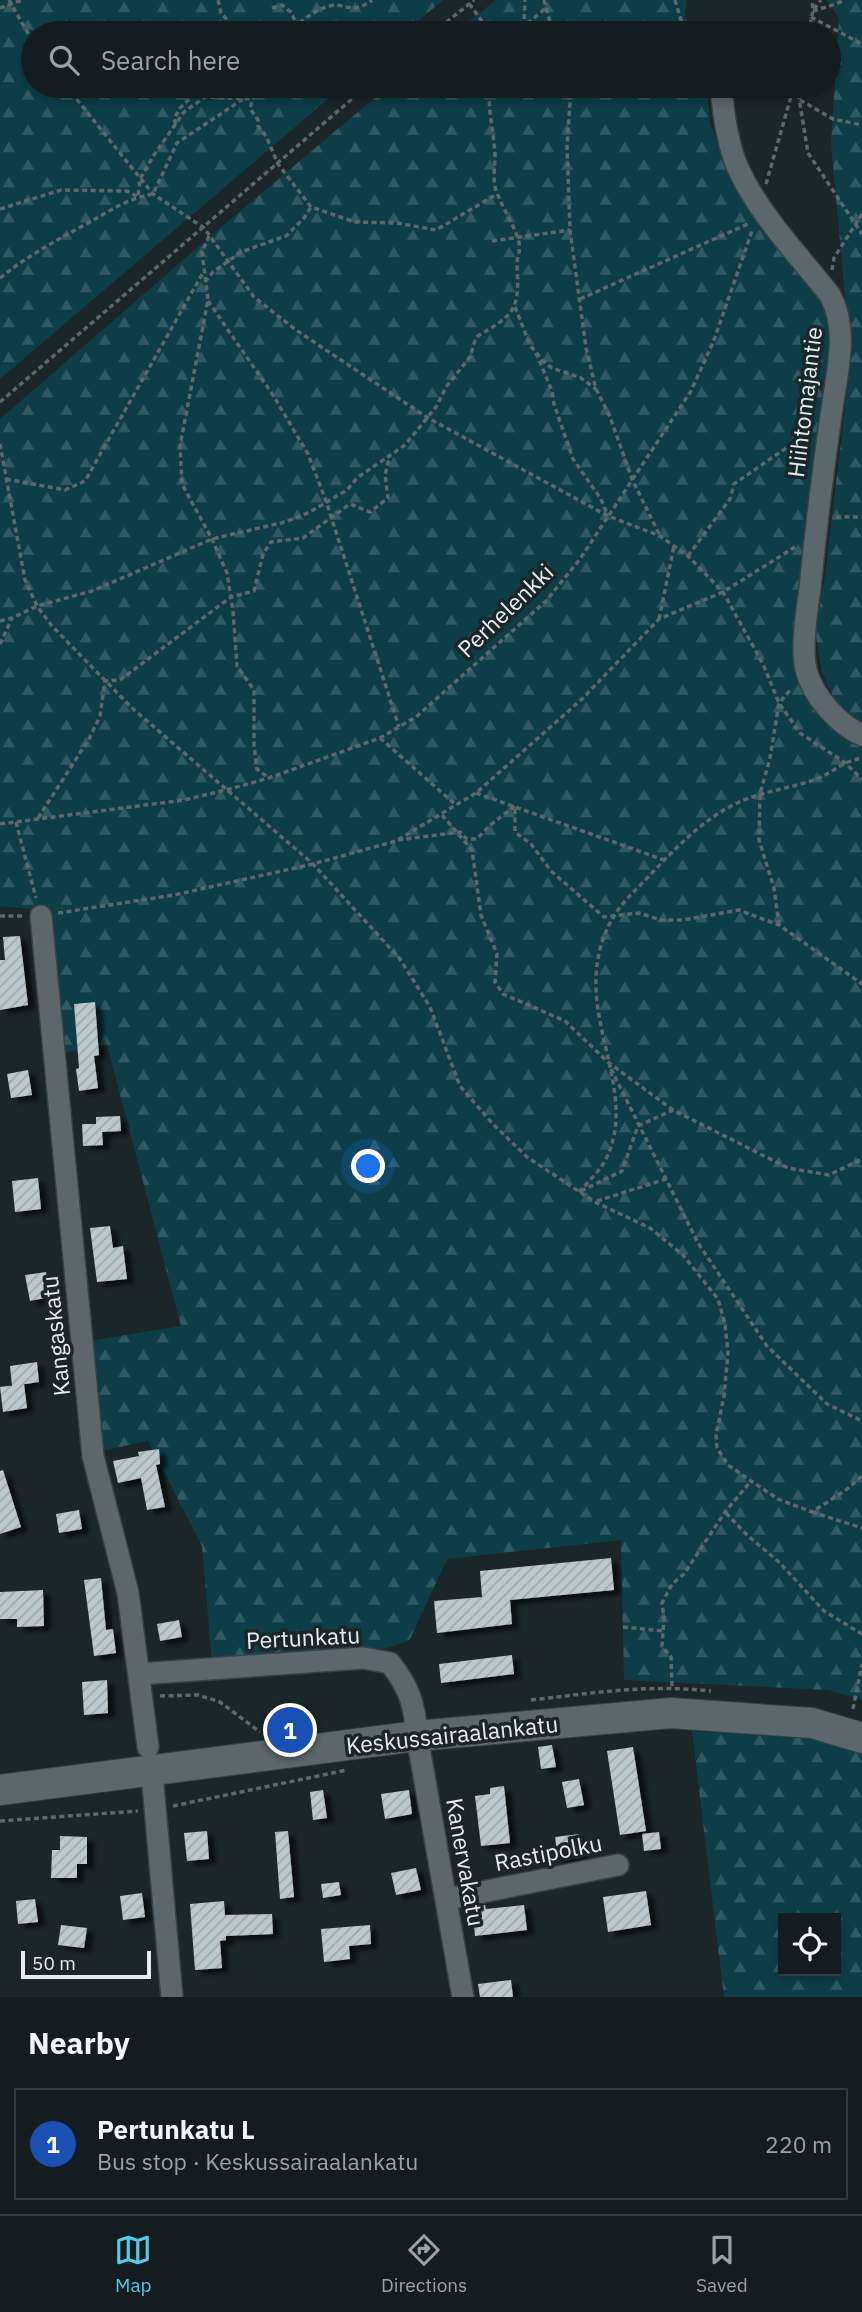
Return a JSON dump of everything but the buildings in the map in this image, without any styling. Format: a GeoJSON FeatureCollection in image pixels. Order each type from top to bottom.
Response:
{"type":"FeatureCollection","features":[{"type":"Feature","properties":{"kind":"street","name":"Hiihtomajantie"},"geometry":{"type":"LineString","coordinates":[[722,98],[723,116],[737,166],[758,213],[830,295],[837,308],[841,337],[816,517],[805,632],[806,672],[831,712],[862,735]]}},
{"type":"Feature","properties":{"kind":"street","name":"Kangaskatu"},"geometry":{"type":"LineString","coordinates":[[41,916],[93,1456],[128,1593],[148,1747]]}},
{"type":"Feature","properties":{"kind":"street","name":"Pertunkatu"},"geometry":{"type":"LineString","coordinates":[[139,1674],[363,1658],[390,1663],[405,1683],[416,1715],[417,1736]]}},
{"type":"Feature","properties":{"kind":"street","name":"Keskussairaalankatu"},"geometry":{"type":"LineString","coordinates":[[0,1790],[417,1736],[671,1713],[812,1723],[862,1738]]}},
{"type":"Feature","properties":{"kind":"street","name":"Kanervakatu"},"geometry":{"type":"LineString","coordinates":[[417,1736],[463,1997]]}},
{"type":"Feature","properties":{"kind":"street"},"geometry":{"type":"LineString","coordinates":[[153,1786],[172,1997]]}},
{"type":"Feature","properties":{"kind":"street","name":"Rastipolku"},"geometry":{"type":"LineString","coordinates":[[447,1899],[618,1865]]}},
{"type":"Feature","properties":{"kind":"path"},"geometry":{"type":"LineString","coordinates":[[9,0],[22,21]]}},
{"type":"Feature","properties":{"kind":"path"},"geometry":{"type":"LineString","coordinates":[[13,4],[17,0]]}},
{"type":"Feature","properties":{"kind":"path"},"geometry":{"type":"LineString","coordinates":[[0,8],[22,0]]}},
{"type":"Feature","properties":{"kind":"path"},"geometry":{"type":"LineString","coordinates":[[218,0],[221,13],[228,21]]}},
{"type":"Feature","properties":{"kind":"path"},"geometry":{"type":"LineString","coordinates":[[302,21],[313,12],[333,5],[356,8],[372,0]]}},
{"type":"Feature","properties":{"kind":"path"},"geometry":{"type":"LineString","coordinates":[[448,21],[474,0]]}},
{"type":"Feature","properties":{"kind":"path"},"geometry":{"type":"LineString","coordinates":[[522,21],[526,12],[525,0]]}},
{"type":"Feature","properties":{"kind":"path"},"geometry":{"type":"LineString","coordinates":[[544,0],[550,21]]}},
{"type":"Feature","properties":{"kind":"path"},"geometry":{"type":"LineString","coordinates":[[675,0],[682,21]]}},
{"type":"Feature","properties":{"kind":"path"},"geometry":{"type":"LineString","coordinates":[[812,0],[813,11]]}},
{"type":"Feature","properties":{"kind":"path"},"geometry":{"type":"LineString","coordinates":[[810,21],[821,0]]}},
{"type":"Feature","properties":{"kind":"path"},"geometry":{"type":"LineString","coordinates":[[813,11],[844,0]]}},
{"type":"Feature","properties":{"kind":"path"},"geometry":{"type":"LineString","coordinates":[[272,8],[290,1]]}},
{"type":"Feature","properties":{"kind":"path"},"geometry":{"type":"LineString","coordinates":[[469,4],[477,12],[480,21]]}},
{"type":"Feature","properties":{"kind":"path"},"geometry":{"type":"LineString","coordinates":[[282,5],[291,12],[295,21]]}},
{"type":"Feature","properties":{"kind":"path"},"geometry":{"type":"LineString","coordinates":[[530,21],[547,7]]}},
{"type":"Feature","properties":{"kind":"path"},"geometry":{"type":"LineString","coordinates":[[811,18],[817,21]]}},
{"type":"Feature","properties":{"kind":"path"},"geometry":{"type":"LineString","coordinates":[[841,33],[862,44]]}},
{"type":"Feature","properties":{"kind":"path"},"geometry":{"type":"LineString","coordinates":[[76,98],[153,194],[204,228],[254,297],[296,330],[428,418],[608,516],[660,537],[688,556],[723,592],[763,664],[779,703],[800,733],[844,762],[862,779]]}},
{"type":"Feature","properties":{"kind":"path"},"geometry":{"type":"LineString","coordinates":[[176,124],[174,119],[180,108],[190,98]]}},
{"type":"Feature","properties":{"kind":"path"},"geometry":{"type":"LineString","coordinates":[[138,197],[140,179],[153,155],[184,112],[204,98]]}},
{"type":"Feature","properties":{"kind":"path"},"geometry":{"type":"LineString","coordinates":[[153,194],[177,143],[244,98]]}},
{"type":"Feature","properties":{"kind":"path"},"geometry":{"type":"LineString","coordinates":[[250,98],[253,99],[250,108],[278,164],[311,207],[355,222],[397,223],[436,230],[498,194]]}},
{"type":"Feature","properties":{"kind":"path"},"geometry":{"type":"LineString","coordinates":[[0,402],[353,98]]}},
{"type":"Feature","properties":{"kind":"path"},"geometry":{"type":"LineString","coordinates":[[0,621],[37,606],[92,592],[212,539],[285,522],[310,512],[347,490],[357,478],[405,445],[428,418],[446,387],[470,357],[476,337],[505,320],[515,307],[519,280],[516,263],[520,252],[517,237],[495,184],[495,156],[488,98]]}},
{"type":"Feature","properties":{"kind":"path"},"geometry":{"type":"LineString","coordinates":[[569,98],[566,147],[570,230],[586,348],[596,390],[610,417],[632,479],[660,537]]}},
{"type":"Feature","properties":{"kind":"path","name":"Perhelenkki"},"geometry":{"type":"LineString","coordinates":[[0,824],[184,800],[269,778],[380,738],[416,717],[546,601],[580,559],[691,391],[714,340],[758,213],[792,98]]}},
{"type":"Feature","properties":{"kind":"path"},"geometry":{"type":"LineString","coordinates":[[800,100],[833,119],[862,125]]}},
{"type":"Feature","properties":{"kind":"path"},"geometry":{"type":"LineString","coordinates":[[800,100],[808,153],[862,234]]}},
{"type":"Feature","properties":{"kind":"path"},"geometry":{"type":"LineString","coordinates":[[0,209],[61,190],[127,191],[138,197]]}},
{"type":"Feature","properties":{"kind":"path"},"geometry":{"type":"LineString","coordinates":[[0,278],[24,258],[138,197],[153,194]]}},
{"type":"Feature","properties":{"kind":"path"},"geometry":{"type":"LineString","coordinates":[[205,282],[241,252],[286,236],[311,207]]}},
{"type":"Feature","properties":{"kind":"path"},"geometry":{"type":"LineString","coordinates":[[580,299],[758,213]]}},
{"type":"Feature","properties":{"kind":"path"},"geometry":{"type":"LineString","coordinates":[[830,295],[834,258],[862,214]]}},
{"type":"Feature","properties":{"kind":"path"},"geometry":{"type":"LineString","coordinates":[[492,241],[570,230]]}},
{"type":"Feature","properties":{"kind":"path"},"geometry":{"type":"LineString","coordinates":[[209,236],[202,252],[208,300],[180,446],[182,484],[227,573],[237,666],[254,690],[257,769],[269,778]]}},
{"type":"Feature","properties":{"kind":"path"},"geometry":{"type":"LineString","coordinates":[[6,479],[65,490],[85,481],[204,271]]}},
{"type":"Feature","properties":{"kind":"path"},"geometry":{"type":"LineString","coordinates":[[208,300],[273,395],[308,454],[326,501],[399,727]]}},
{"type":"Feature","properties":{"kind":"path"},"geometry":{"type":"LineString","coordinates":[[515,307],[530,345],[536,353],[552,368],[581,378],[596,390]]}},
{"type":"Feature","properties":{"kind":"path"},"geometry":{"type":"LineString","coordinates":[[536,353],[552,391],[573,459],[601,499],[608,516]]}},
{"type":"Feature","properties":{"kind":"path"},"geometry":{"type":"LineString","coordinates":[[688,556],[730,499],[734,484],[792,444],[803,423],[814,412]]}},
{"type":"Feature","properties":{"kind":"path"},"geometry":{"type":"LineString","coordinates":[[0,444],[25,580],[37,606],[52,626],[132,708],[313,864],[400,959],[430,1007],[460,1086],[492,1123],[527,1157],[595,1202],[650,1228],[683,1255],[718,1299],[725,1324],[728,1352],[724,1396],[716,1435],[717,1448],[728,1465],[778,1499],[862,1528]]}},
{"type":"Feature","properties":{"kind":"path"},"geometry":{"type":"LineString","coordinates":[[106,681],[120,680],[231,597],[254,591],[263,554],[271,542],[303,538],[350,504],[370,512],[388,498],[385,475],[390,457]]}},
{"type":"Feature","properties":{"kind":"path"},"geometry":{"type":"LineString","coordinates":[[816,517],[862,517]]}},
{"type":"Feature","properties":{"kind":"path"},"geometry":{"type":"LineString","coordinates":[[396,841],[476,793],[582,699],[659,619],[723,592],[791,548],[814,542]]}},
{"type":"Feature","properties":{"kind":"path"},"geometry":{"type":"LineString","coordinates":[[659,619],[674,546]]}},
{"type":"Feature","properties":{"kind":"path"},"geometry":{"type":"LineString","coordinates":[[0,644],[12,618]]}},
{"type":"Feature","properties":{"kind":"path"},"geometry":{"type":"LineString","coordinates":[[37,819],[89,739],[100,716],[106,681]]}},
{"type":"Feature","properties":{"kind":"path"},"geometry":{"type":"LineString","coordinates":[[779,703],[770,758],[760,794],[759,840],[774,888],[779,925]]}},
{"type":"Feature","properties":{"kind":"path"},"geometry":{"type":"LineString","coordinates":[[380,738],[456,805]]}},
{"type":"Feature","properties":{"kind":"path"},"geometry":{"type":"LineString","coordinates":[[579,1192],[605,1160],[614,1138],[616,1107],[601,1034],[596,988],[597,962],[605,933],[615,915],[698,827],[734,805],[760,794],[821,777],[844,762],[862,758]]}},
{"type":"Feature","properties":{"kind":"path"},"geometry":{"type":"LineString","coordinates":[[476,793],[664,860]]}},
{"type":"Feature","properties":{"kind":"path"},"geometry":{"type":"LineString","coordinates":[[0,916],[41,916],[174,895],[313,864],[396,841],[458,833],[467,839],[477,839],[515,806]]}},
{"type":"Feature","properties":{"kind":"path"},"geometry":{"type":"LineString","coordinates":[[515,806],[515,832],[531,844],[551,871],[604,917],[639,913],[661,920],[682,920],[739,910],[779,925],[862,984]]}},
{"type":"Feature","properties":{"kind":"path"},"geometry":{"type":"LineString","coordinates":[[441,815],[472,850],[481,915],[497,954],[495,982],[503,994],[565,1021],[609,1063],[673,1110],[788,1168],[830,1175],[862,1159]]}},
{"type":"Feature","properties":{"kind":"path"},"geometry":{"type":"LineString","coordinates":[[16,822],[41,916]]}},
{"type":"Feature","properties":{"kind":"path"},"geometry":{"type":"LineString","coordinates":[[609,1063],[698,1243],[767,1346],[827,1404],[862,1421]]}},
{"type":"Feature","properties":{"kind":"path"},"geometry":{"type":"LineString","coordinates":[[579,1192],[622,1171],[638,1126],[673,1110]]}},
{"type":"Feature","properties":{"kind":"path"},"geometry":{"type":"LineString","coordinates":[[595,1202],[666,1178]]}},
{"type":"Feature","properties":{"kind":"path"},"geometry":{"type":"LineString","coordinates":[[812,1512],[862,1476]]}},
{"type":"Feature","properties":{"kind":"path"},"geometry":{"type":"LineString","coordinates":[[673,1686],[671,1657],[662,1646],[662,1603],[672,1584],[684,1574],[725,1512],[751,1481]]}},
{"type":"Feature","properties":{"kind":"path"},"geometry":{"type":"LineString","coordinates":[[725,1512],[779,1562],[824,1611],[862,1634]]}},
{"type":"Feature","properties":{"kind":"path"},"geometry":{"type":"LineString","coordinates":[[623,1627],[663,1630]]}},
{"type":"Feature","properties":{"kind":"path"},"geometry":{"type":"LineString","coordinates":[[853,1709],[862,1664]]}},
{"type":"Feature","properties":{"kind":"path"},"geometry":{"type":"LineString","coordinates":[[142,1697],[198,1695],[220,1702],[264,1735]]}},
{"type":"Feature","properties":{"kind":"path"},"geometry":{"type":"LineString","coordinates":[[0,1821],[154,1810],[352,1769]]}},
{"type":"Feature","properties":{"kind":"green space"},"geometry":{"type":"Polygon","coordinates":[[[0,0],[443,0],[418,21],[21,21],[21,98],[329,98],[0,379],[0,0]]]}},
{"type":"Feature","properties":{"kind":"green space"},"geometry":{"type":"Polygon","coordinates":[[[496,0],[686,0],[685,18],[688,21],[470,21],[496,0]]]}},
{"type":"Feature","properties":{"kind":"green space"},"geometry":{"type":"Polygon","coordinates":[[[827,0],[862,0],[862,722],[837,705],[822,672],[815,631],[824,583],[851,360],[831,144],[834,98],[841,98],[839,18],[827,0]]]}},
{"type":"Feature","properties":{"kind":"green space"},"geometry":{"type":"Polygon","coordinates":[[[375,98],[708,98],[710,125],[738,190],[827,308],[832,359],[795,633],[796,673],[819,718],[844,739],[862,748],[862,1700],[828,1690],[624,1680],[621,1540],[447,1559],[409,1641],[370,1653],[212,1661],[202,1546],[148,1441],[101,1451],[90,1341],[181,1326],[107,1045],[61,1053],[41,910],[0,906],[0,419],[375,98]]]}},
{"type":"Feature","properties":{"kind":"green space"},"geometry":{"type":"Polygon","coordinates":[[[692,1731],[814,1739],[862,1752],[862,1997],[724,1997],[692,1731]]]}},
{"type":"Feature","properties":{"kind":"place","name":"Pertunkatu L"},"geometry":{"type":"Point","coordinates":[290,1730]}}]}
